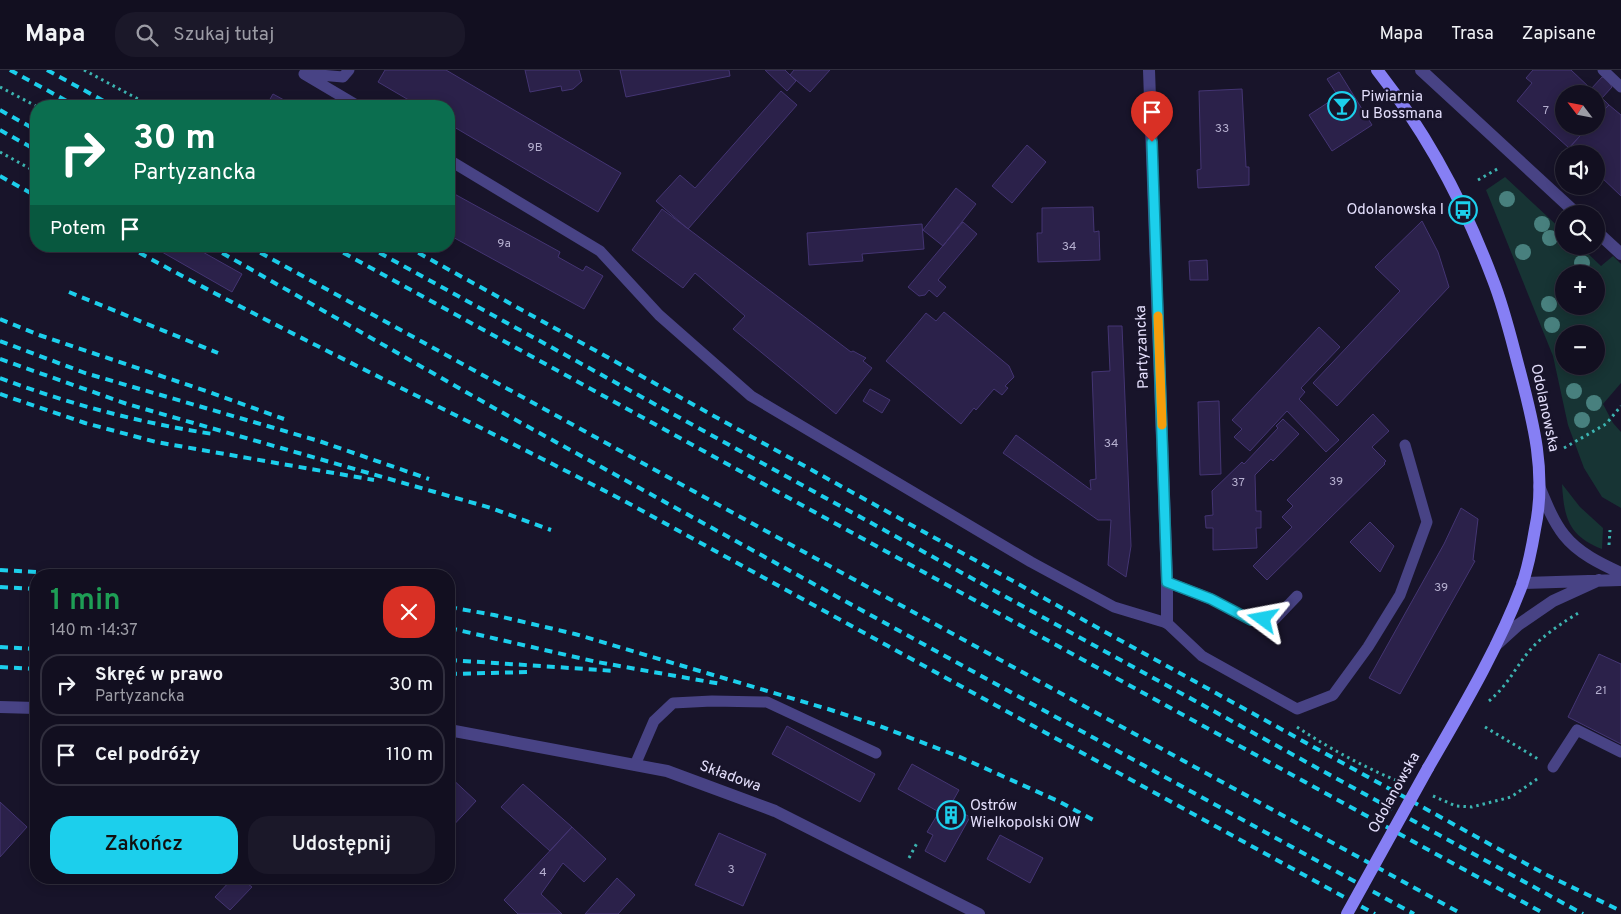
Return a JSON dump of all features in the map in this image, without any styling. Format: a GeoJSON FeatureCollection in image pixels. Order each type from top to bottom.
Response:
{"type":"FeatureCollection","features":[{"type":"Feature","properties":{"kind":"main road","name":"Odolanowska"},"geometry":{"type":"LineString","coordinates":[[1347,914],[1464,705],[1492,649],[1522,583],[1536,528],[1540,498],[1539,465],[1533,422],[1505,317],[1493,280],[1445,174],[1413,120],[1378,72]]}},
{"type":"Feature","properties":{"kind":"street","name":"Partyzancka"},"geometry":{"type":"LineString","coordinates":[[1149,70],[1167,623]]}},
{"type":"Feature","properties":{"kind":"street"},"geometry":{"type":"LineString","coordinates":[[1421,70],[1567,205]]}},
{"type":"Feature","properties":{"kind":"street"},"geometry":{"type":"LineString","coordinates":[[1605,239],[1621,254]]}},
{"type":"Feature","properties":{"kind":"street"},"geometry":{"type":"LineString","coordinates":[[1539,486],[1552,515],[1564,535],[1583,553],[1606,567],[1621,573]]}},
{"type":"Feature","properties":{"kind":"street"},"geometry":{"type":"LineString","coordinates":[[1492,649],[1518,624],[1553,601],[1598,580]]}},
{"type":"Feature","properties":{"kind":"street"},"geometry":{"type":"LineString","coordinates":[[1522,583],[1621,580]]}},
{"type":"Feature","properties":{"kind":"street"},"geometry":{"type":"LineString","coordinates":[[0,707],[30,708]]}},
{"type":"Feature","properties":{"kind":"street","name":"Składowa"},"geometry":{"type":"LineString","coordinates":[[455,731],[667,771],[775,811],[979,914]]}},
{"type":"Feature","properties":{"kind":"lane"},"geometry":{"type":"LineString","coordinates":[[302,72],[343,77],[349,70]]}},
{"type":"Feature","properties":{"kind":"lane"},"geometry":{"type":"LineString","coordinates":[[1603,70],[1621,87]]}},
{"type":"Feature","properties":{"kind":"lane"},"geometry":{"type":"LineString","coordinates":[[302,72],[348,100]]}},
{"type":"Feature","properties":{"kind":"lane"},"geometry":{"type":"LineString","coordinates":[[455,164],[600,251],[659,315],[751,396],[1056,576],[1114,607],[1167,623],[1202,656],[1297,709],[1333,695],[1368,647],[1400,595],[1427,522],[1405,445]]}},
{"type":"Feature","properties":{"kind":"lane"},"geometry":{"type":"LineString","coordinates":[[1167,582],[1211,599],[1251,620],[1275,619],[1297,596]]}},
{"type":"Feature","properties":{"kind":"lane"},"geometry":{"type":"LineString","coordinates":[[635,765],[654,721],[673,703],[712,701],[767,702],[876,753]]}},
{"type":"Feature","properties":{"kind":"lane"},"geometry":{"type":"LineString","coordinates":[[1553,767],[1577,730],[1621,752]]}},
{"type":"Feature","properties":{"kind":"path"},"geometry":{"type":"LineString","coordinates":[[84,70],[140,100]]}},
{"type":"Feature","properties":{"kind":"path"},"geometry":{"type":"LineString","coordinates":[[0,86],[30,103]]}},
{"type":"Feature","properties":{"kind":"path"},"geometry":{"type":"LineString","coordinates":[[0,152],[30,169]]}},
{"type":"Feature","properties":{"kind":"path"},"geometry":{"type":"LineString","coordinates":[[1564,448],[1606,424],[1621,406]]}},
{"type":"Feature","properties":{"kind":"path"},"geometry":{"type":"LineString","coordinates":[[1502,690],[1531,648],[1566,620],[1581,612]]}},
{"type":"Feature","properties":{"kind":"path"},"geometry":{"type":"LineString","coordinates":[[1290,723],[1367,768],[1403,783]]}},
{"type":"Feature","properties":{"kind":"path"},"geometry":{"type":"LineString","coordinates":[[1429,794],[1456,806],[1472,807],[1511,798],[1553,767],[1485,727]]}},
{"type":"Feature","properties":{"kind":"green space"},"geometry":{"type":"Polygon","coordinates":[[[1505,177],[1555,224],[1555,255],[1589,255],[1600,265],[1555,265],[1555,315],[1605,315],[1605,265],[1602,265],[1613,256],[1621,264],[1621,383],[1603,404],[1613,423],[1621,432],[1621,508],[1602,497],[1584,468],[1568,425],[1557,375],[1605,375],[1605,325],[1555,325],[1555,365],[1553,356],[1486,190],[1505,177]]]}},
{"type":"Feature","properties":{"kind":"green space"},"geometry":{"type":"Polygon","coordinates":[[[1562,484],[1580,507],[1603,528],[1602,549],[1582,538],[1570,524],[1564,506],[1562,484]]]}},
{"type":"Feature","properties":{"kind":"building"},"geometry":{"type":"Polygon","coordinates":[[[385,70],[446,70],[621,173],[598,212],[455,128],[455,100],[409,100],[378,82],[385,70]]]}},
{"type":"Feature","properties":{"kind":"building"},"geometry":{"type":"Polygon","coordinates":[[[525,70],[579,70],[582,81],[573,89],[562,91],[561,86],[530,92],[525,70]]]}},
{"type":"Feature","properties":{"kind":"building"},"geometry":{"type":"Polygon","coordinates":[[[620,70],[729,70],[730,76],[626,97],[620,70]]]}},
{"type":"Feature","properties":{"kind":"building"},"geometry":{"type":"Polygon","coordinates":[[[765,70],[785,70],[796,81],[787,91],[765,70]]]}},
{"type":"Feature","properties":{"kind":"building"},"geometry":{"type":"Polygon","coordinates":[[[794,70],[830,70],[810,92],[790,75],[794,70]]]}},
{"type":"Feature","properties":{"kind":"building"},"geometry":{"type":"Polygon","coordinates":[[[1533,70],[1571,70],[1587,85],[1555,85],[1555,135],[1581,135],[1572,145],[1566,145],[1517,101],[1532,83],[1526,78],[1533,70]]]}},
{"type":"Feature","properties":{"kind":"building","name":"Piwiarnia u Bossmana"},"geometry":{"type":"Polygon","coordinates":[[[1339,72],[1372,125],[1332,151],[1309,115],[1338,96],[1327,79],[1339,72]]]}},
{"type":"Feature","properties":{"kind":"building"},"geometry":{"type":"Polygon","coordinates":[[[1602,77],[1606,78],[1612,87],[1605,95],[1605,85],[1595,85],[1602,77]]]}},
{"type":"Feature","properties":{"kind":"building"},"geometry":{"type":"Polygon","coordinates":[[[1242,89],[1246,167],[1249,167],[1249,185],[1198,188],[1197,170],[1201,169],[1199,91],[1242,89]]]}},
{"type":"Feature","properties":{"kind":"building"},"geometry":{"type":"Polygon","coordinates":[[[781,91],[797,105],[688,229],[656,201],[680,175],[695,188],[781,91]]]}},
{"type":"Feature","properties":{"kind":"building"},"geometry":{"type":"Polygon","coordinates":[[[273,94],[284,100],[270,100],[273,94]]]}},
{"type":"Feature","properties":{"kind":"building"},"geometry":{"type":"Polygon","coordinates":[[[1605,101],[1609,105],[1605,109],[1605,101]]]}},
{"type":"Feature","properties":{"kind":"building"},"geometry":{"type":"Polygon","coordinates":[[[1609,105],[1621,115],[1621,196],[1605,181],[1605,145],[1572,145],[1581,135],[1605,135],[1605,109],[1609,105]]]}},
{"type":"Feature","properties":{"kind":"building"},"geometry":{"type":"Polygon","coordinates":[[[1027,145],[1046,162],[1012,203],[992,186],[1027,145]]]}},
{"type":"Feature","properties":{"kind":"building"},"geometry":{"type":"Polygon","coordinates":[[[956,188],[976,204],[943,246],[923,230],[956,188]]]}},
{"type":"Feature","properties":{"kind":"building"},"geometry":{"type":"Polygon","coordinates":[[[455,194],[560,252],[558,257],[583,271],[586,266],[603,276],[584,309],[455,238],[455,194]]]}},
{"type":"Feature","properties":{"kind":"building"},"geometry":{"type":"Polygon","coordinates":[[[1093,207],[1094,232],[1099,231],[1100,260],[1038,262],[1037,233],[1042,233],[1042,208],[1093,207]]]}},
{"type":"Feature","properties":{"kind":"building"},"geometry":{"type":"Polygon","coordinates":[[[662,209],[851,352],[853,351],[866,358],[863,361],[872,368],[836,414],[733,329],[745,316],[695,273],[683,288],[632,250],[662,209]]]}},
{"type":"Feature","properties":{"kind":"building"},"geometry":{"type":"Polygon","coordinates":[[[1422,221],[1438,252],[1449,287],[1337,406],[1313,383],[1400,291],[1375,267],[1422,221]]]}},
{"type":"Feature","properties":{"kind":"building"},"geometry":{"type":"Polygon","coordinates":[[[963,222],[977,234],[938,280],[946,287],[937,297],[929,290],[925,295],[919,296],[908,287],[963,222]]]}},
{"type":"Feature","properties":{"kind":"building"},"geometry":{"type":"Polygon","coordinates":[[[922,224],[924,249],[862,254],[863,261],[809,265],[807,233],[922,224]]]}},
{"type":"Feature","properties":{"kind":"building"},"geometry":{"type":"Polygon","coordinates":[[[162,252],[203,252],[242,274],[232,292],[162,252]]]}},
{"type":"Feature","properties":{"kind":"building"},"geometry":{"type":"Polygon","coordinates":[[[1207,260],[1208,280],[1190,280],[1189,261],[1207,260]]]}},
{"type":"Feature","properties":{"kind":"building"},"geometry":{"type":"Polygon","coordinates":[[[944,312],[1009,366],[1014,377],[1005,386],[1008,388],[1002,395],[994,389],[976,410],[974,408],[961,424],[886,361],[926,313],[936,321],[944,312]]]}},
{"type":"Feature","properties":{"kind":"building"},"geometry":{"type":"Polygon","coordinates":[[[1108,326],[1122,326],[1131,546],[1126,577],[1108,565],[1111,520],[1098,520],[1003,453],[1016,435],[1091,490],[1090,480],[1096,479],[1092,372],[1110,371],[1108,326]]]}},
{"type":"Feature","properties":{"kind":"building"},"geometry":{"type":"Polygon","coordinates":[[[1319,327],[1340,347],[1301,388],[1305,392],[1299,399],[1339,440],[1326,452],[1287,411],[1250,451],[1234,437],[1242,429],[1232,420],[1319,327]]]}},
{"type":"Feature","properties":{"kind":"building"},"geometry":{"type":"Polygon","coordinates":[[[870,389],[890,400],[882,413],[863,401],[870,389]]]}},
{"type":"Feature","properties":{"kind":"building"},"geometry":{"type":"Polygon","coordinates":[[[1219,401],[1221,474],[1200,475],[1198,402],[1219,401]]]}},
{"type":"Feature","properties":{"kind":"building"},"geometry":{"type":"Polygon","coordinates":[[[1373,414],[1389,431],[1372,447],[1386,461],[1385,464],[1267,580],[1253,566],[1292,527],[1282,517],[1293,506],[1287,500],[1373,414]]]}},
{"type":"Feature","properties":{"kind":"building"},"geometry":{"type":"Polygon","coordinates":[[[1283,419],[1299,434],[1273,461],[1271,459],[1255,475],[1256,511],[1261,511],[1261,528],[1256,528],[1257,548],[1213,550],[1213,528],[1206,528],[1205,516],[1213,515],[1212,491],[1242,462],[1244,464],[1278,428],[1276,426],[1283,419]]]}},
{"type":"Feature","properties":{"kind":"building"},"geometry":{"type":"Polygon","coordinates":[[[1461,508],[1478,519],[1473,560],[1475,561],[1400,694],[1369,678],[1444,544],[1461,508]]]}},
{"type":"Feature","properties":{"kind":"building"},"geometry":{"type":"Polygon","coordinates":[[[1370,522],[1394,546],[1380,572],[1350,542],[1370,522]]]}},
{"type":"Feature","properties":{"kind":"building"},"geometry":{"type":"Polygon","coordinates":[[[1599,654],[1621,664],[1621,744],[1568,717],[1599,654]]]}},
{"type":"Feature","properties":{"kind":"building"},"geometry":{"type":"Polygon","coordinates":[[[787,726],[875,774],[860,802],[772,754],[787,726]]]}},
{"type":"Feature","properties":{"kind":"building","name":"Ostrów Wielkopolski OW"},"geometry":{"type":"Polygon","coordinates":[[[912,764],[959,790],[950,806],[970,817],[945,862],[925,851],[933,835],[927,832],[939,812],[898,789],[912,764]]]}},
{"type":"Feature","properties":{"kind":"building"},"geometry":{"type":"Polygon","coordinates":[[[455,782],[476,801],[455,824],[455,782]]]}},
{"type":"Feature","properties":{"kind":"building"},"geometry":{"type":"Polygon","coordinates":[[[523,784],[572,827],[550,851],[501,807],[523,784]]]}},
{"type":"Feature","properties":{"kind":"building"},"geometry":{"type":"Polygon","coordinates":[[[0,802],[27,827],[0,857],[0,802]]]}},
{"type":"Feature","properties":{"kind":"building"},"geometry":{"type":"Polygon","coordinates":[[[572,827],[606,859],[584,882],[563,863],[541,894],[562,914],[518,914],[504,900],[572,827]]]}},
{"type":"Feature","properties":{"kind":"building"},"geometry":{"type":"Polygon","coordinates":[[[719,833],[766,854],[743,906],[695,885],[719,833]]]}},
{"type":"Feature","properties":{"kind":"building"},"geometry":{"type":"Polygon","coordinates":[[[1000,835],[1043,858],[1030,883],[987,859],[1000,835]]]}},
{"type":"Feature","properties":{"kind":"building"},"geometry":{"type":"Polygon","coordinates":[[[617,878],[635,895],[618,914],[585,914],[617,878]]]}},
{"type":"Feature","properties":{"kind":"building"},"geometry":{"type":"Polygon","coordinates":[[[227,884],[248,884],[252,887],[230,910],[215,897],[227,884]]]}},
{"type":"Feature","properties":{"kind":"railway"},"geometry":{"type":"LineString","coordinates":[[10,70],[65,100]]}},
{"type":"Feature","properties":{"kind":"railway"},"geometry":{"type":"LineString","coordinates":[[47,70],[102,100]]}},
{"type":"Feature","properties":{"kind":"railway"},"geometry":{"type":"LineString","coordinates":[[0,110],[30,127]]}},
{"type":"Feature","properties":{"kind":"railway"},"geometry":{"type":"LineString","coordinates":[[0,130],[30,147]]}},
{"type":"Feature","properties":{"kind":"railway"},"geometry":{"type":"LineString","coordinates":[[0,176],[30,193]]}},
{"type":"Feature","properties":{"kind":"railway"},"geometry":{"type":"LineString","coordinates":[[138,252],[189,280],[628,503],[1375,914]]}},
{"type":"Feature","properties":{"kind":"railway"},"geometry":{"type":"LineString","coordinates":[[221,252],[494,408],[1414,914]]}},
{"type":"Feature","properties":{"kind":"railway"},"geometry":{"type":"LineString","coordinates":[[259,252],[1462,914]]}},
{"type":"Feature","properties":{"kind":"railway"},"geometry":{"type":"LineString","coordinates":[[342,252],[1545,914]]}},
{"type":"Feature","properties":{"kind":"railway"},"geometry":{"type":"LineString","coordinates":[[378,252],[1583,914]]}},
{"type":"Feature","properties":{"kind":"railway"},"geometry":{"type":"LineString","coordinates":[[417,252],[1493,846],[1621,911]]}},
{"type":"Feature","properties":{"kind":"railway"},"geometry":{"type":"LineString","coordinates":[[69,292],[218,353]]}},
{"type":"Feature","properties":{"kind":"railway"},"geometry":{"type":"LineString","coordinates":[[0,319],[39,335],[284,419]]}},
{"type":"Feature","properties":{"kind":"railway"},"geometry":{"type":"LineString","coordinates":[[0,341],[85,373],[319,441],[429,479]]}},
{"type":"Feature","properties":{"kind":"railway"},"geometry":{"type":"LineString","coordinates":[[0,359],[127,404],[491,508],[551,530]]}},
{"type":"Feature","properties":{"kind":"railway"},"geometry":{"type":"LineString","coordinates":[[0,378],[105,412],[213,434]]}},
{"type":"Feature","properties":{"kind":"railway"},"geometry":{"type":"LineString","coordinates":[[0,394],[85,423],[156,442],[374,480]]}},
{"type":"Feature","properties":{"kind":"railway"},"geometry":{"type":"LineString","coordinates":[[0,570],[30,572]]}},
{"type":"Feature","properties":{"kind":"railway"},"geometry":{"type":"LineString","coordinates":[[0,587],[30,589]]}},
{"type":"Feature","properties":{"kind":"railway"},"geometry":{"type":"LineString","coordinates":[[455,608],[575,634],[877,725],[960,757],[1058,801],[1097,822]]}},
{"type":"Feature","properties":{"kind":"railway"},"geometry":{"type":"LineString","coordinates":[[455,629],[597,662],[721,684]]}},
{"type":"Feature","properties":{"kind":"railway"},"geometry":{"type":"LineString","coordinates":[[0,647],[30,649]]}},
{"type":"Feature","properties":{"kind":"railway"},"geometry":{"type":"LineString","coordinates":[[455,660],[616,671]]}},
{"type":"Feature","properties":{"kind":"railway"},"geometry":{"type":"LineString","coordinates":[[0,667],[30,669]]}},
{"type":"Feature","properties":{"kind":"railway"},"geometry":{"type":"LineString","coordinates":[[455,674],[530,672]]}},
{"type":"Feature","properties":{"kind":"slow traffic"},"geometry":{"type":"LineString","coordinates":[[1158,316],[1162,425]]}},
{"type":"Feature","properties":{"kind":"place","name":"Piwiarnia u Bossmana"},"geometry":{"type":"Point","coordinates":[1342,106]}},
{"type":"Feature","properties":{"kind":"place","name":"Odolanowska I"},"geometry":{"type":"Point","coordinates":[1463,210]}},
{"type":"Feature","properties":{"kind":"place","name":"Ostrów Wielkopolski OW"},"geometry":{"type":"Point","coordinates":[951,815]}},
{"type":"Feature","properties":{"kind":"route"},"geometry":{"type":"LineString","coordinates":[[1152,142],[1167,582],[1211,599],[1251,620],[1263,619]]}}]}
